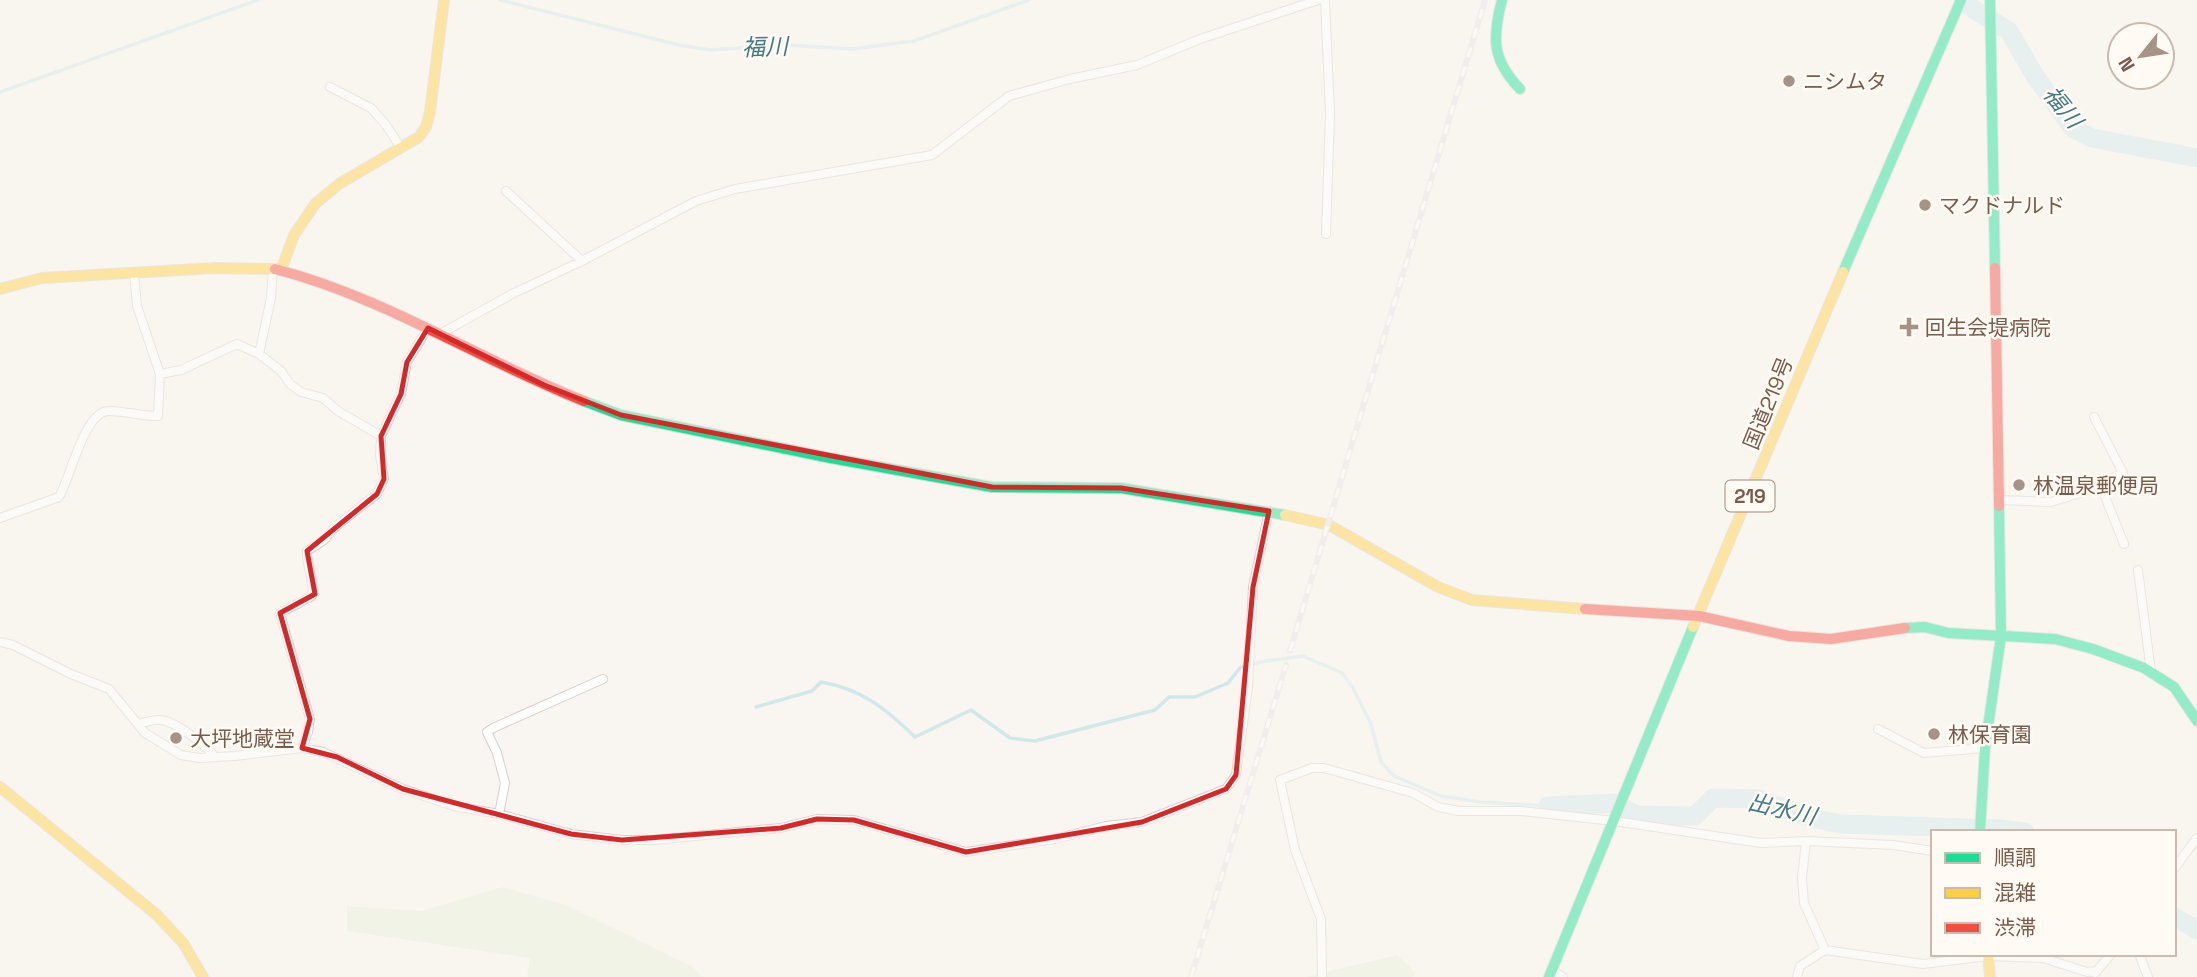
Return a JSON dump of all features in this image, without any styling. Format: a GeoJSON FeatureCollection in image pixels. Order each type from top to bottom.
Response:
{"type":"FeatureCollection","features":[{"type":"Feature","properties":{"kind":"main road"},"geometry":{"type":"LineString","coordinates":[[277,269],[294,234],[315,204],[339,184],[419,137],[428,120],[444,0]]}},
{"type":"Feature","properties":{"kind":"main road"},"geometry":{"type":"LineString","coordinates":[[1502,0],[1495,23],[1495,50],[1507,77],[1520,89]]}},
{"type":"Feature","properties":{"kind":"main road","name":"国道219号"},"geometry":{"type":"LineString","coordinates":[[1551,974],[1876,194],[1961,0]]}},
{"type":"Feature","properties":{"kind":"main road"},"geometry":{"type":"LineString","coordinates":[[1980,830],[1985,748],[2001,636],[1990,0]]}},
{"type":"Feature","properties":{"kind":"main road"},"geometry":{"type":"LineString","coordinates":[[0,289],[42,278],[215,268],[277,269],[311,278],[428,328],[544,385],[621,415],[992,488],[1121,488],[1269,511],[1329,525],[1438,587],[1472,600],[1504,605],[1699,616],[1788,636],[1831,639],[1883,630],[1925,627],[1948,633],[2055,639],[2093,649],[2151,672],[2174,687],[2197,721]]}},
{"type":"Feature","properties":{"kind":"main road"},"geometry":{"type":"LineString","coordinates":[[0,787],[175,932],[197,963],[203,977]]}},
{"type":"Feature","properties":{"kind":"main road"},"geometry":{"type":"LineString","coordinates":[[1988,956],[1990,977]]}},
{"type":"Feature","properties":{"kind":"street"},"geometry":{"type":"LineString","coordinates":[[440,334],[512,294],[582,261],[696,201],[736,189],[932,155],[1009,96],[1070,79],[1138,65],[1200,39],[1318,0]]}},
{"type":"Feature","properties":{"kind":"street"},"geometry":{"type":"LineString","coordinates":[[1325,0],[1330,113],[1326,234]]}},
{"type":"Feature","properties":{"kind":"street"},"geometry":{"type":"LineString","coordinates":[[330,87],[370,108],[386,125],[401,148]]}},
{"type":"Feature","properties":{"kind":"street"},"geometry":{"type":"LineString","coordinates":[[506,191],[582,261]]}},
{"type":"Feature","properties":{"kind":"street"},"geometry":{"type":"LineString","coordinates":[[259,354],[277,269]]}},
{"type":"Feature","properties":{"kind":"street"},"geometry":{"type":"LineString","coordinates":[[0,518],[59,497],[89,425],[100,412],[158,416],[160,373],[137,306],[134,273]]}},
{"type":"Feature","properties":{"kind":"street"},"geometry":{"type":"LineString","coordinates":[[302,748],[310,719],[279,613],[312,596],[307,551],[324,540],[335,527],[377,494],[384,479],[380,455],[381,436],[401,394],[407,362],[428,328]]}},
{"type":"Feature","properties":{"kind":"street"},"geometry":{"type":"LineString","coordinates":[[160,373],[181,370],[237,344],[259,354],[281,371],[296,388],[323,398],[338,411],[381,436]]}},
{"type":"Feature","properties":{"kind":"street"},"geometry":{"type":"LineString","coordinates":[[2000,500],[2051,502],[2123,473],[2094,417]]}},
{"type":"Feature","properties":{"kind":"street"},"geometry":{"type":"LineString","coordinates":[[2100,484],[2124,544]]}},
{"type":"Feature","properties":{"kind":"street"},"geometry":{"type":"LineString","coordinates":[[0,642],[13,645],[71,674],[109,689],[145,733],[181,755],[215,757],[302,748],[323,752],[402,789],[454,806],[499,814],[570,834],[622,841],[782,828],[817,819],[854,820],[966,852],[1055,839],[1106,826],[1142,822],[1226,789],[1236,775],[1248,687],[1252,587],[1269,511]]}},
{"type":"Feature","properties":{"kind":"street"},"geometry":{"type":"LineString","coordinates":[[2138,570],[2151,672]]}},
{"type":"Feature","properties":{"kind":"street"},"geometry":{"type":"LineString","coordinates":[[499,814],[505,783],[497,753],[487,732],[603,678]]}},
{"type":"Feature","properties":{"kind":"street"},"geometry":{"type":"LineString","coordinates":[[138,724],[160,720],[175,726],[215,757]]}},
{"type":"Feature","properties":{"kind":"street"},"geometry":{"type":"LineString","coordinates":[[1878,729],[1924,753],[1985,748]]}},
{"type":"Feature","properties":{"kind":"street"},"geometry":{"type":"LineString","coordinates":[[1322,977],[1321,919],[1295,849],[1280,780],[1312,768],[1324,768],[1413,793],[1438,807],[1458,811],[1521,811],[1614,821],[1760,843],[1807,841],[1893,845],[1931,851]]}},
{"type":"Feature","properties":{"kind":"street"},"geometry":{"type":"LineString","coordinates":[[2176,866],[2197,838]]}},
{"type":"Feature","properties":{"kind":"street"},"geometry":{"type":"LineString","coordinates":[[1807,841],[1802,878],[1804,903],[1825,950]]}},
{"type":"Feature","properties":{"kind":"street"},"geometry":{"type":"LineString","coordinates":[[1797,977],[1800,966],[1825,950],[1923,964],[1981,956]]}},
{"type":"Feature","properties":{"kind":"street"},"geometry":{"type":"LineString","coordinates":[[2006,956],[2043,958],[2095,974],[2109,956]]}},
{"type":"Feature","properties":{"kind":"street"},"geometry":{"type":"LineString","coordinates":[[2140,956],[2148,977]]}},
{"type":"Feature","properties":{"kind":"street"},"geometry":{"type":"LineString","coordinates":[[1551,974],[1563,977]]}},
{"type":"Feature","properties":{"kind":"highlighted area"},"geometry":{"type":"Polygon","coordinates":[[[428,328],[544,385],[621,415],[992,487],[1121,488],[1269,511],[1253,587],[1236,775],[1226,789],[1142,822],[966,852],[854,820],[817,819],[781,828],[622,840],[571,834],[403,789],[337,757],[302,748],[310,719],[280,613],[315,594],[307,551],[377,494],[384,479],[381,436],[401,394],[407,362],[428,328]]]}},
{"type":"Feature","properties":{"kind":"green space"},"geometry":{"type":"Polygon","coordinates":[[[503,887],[568,906],[693,967],[702,977],[527,977],[530,958],[347,931],[347,906],[421,911],[503,887]]]}},
{"type":"Feature","properties":{"kind":"green space"},"geometry":{"type":"Polygon","coordinates":[[[1397,955],[1416,973],[1414,977],[1306,977],[1397,955]]]}},
{"type":"Feature","properties":{"kind":"waterway"},"geometry":{"type":"LineString","coordinates":[[0,92],[258,0]]}},
{"type":"Feature","properties":{"kind":"waterway","name":"福川"},"geometry":{"type":"LineString","coordinates":[[500,0],[679,45],[710,50],[788,45],[852,49],[914,41],[1029,0]]}},
{"type":"Feature","properties":{"kind":"waterway","name":"福川"},"geometry":{"type":"LineString","coordinates":[[1963,0],[2009,31],[2035,76],[2074,129],[2092,138],[2197,158]]}},
{"type":"Feature","properties":{"kind":"waterway"},"geometry":{"type":"LineString","coordinates":[[756,707],[812,691],[821,682],[861,695],[894,718],[915,737],[971,710],[1010,738],[1035,741],[1155,710],[1169,697],[1195,697],[1228,683],[1240,668],[1260,662],[1303,656],[1342,673],[1353,688],[1371,724],[1381,762],[1394,776],[1441,796],[1480,802],[1548,806]]}},
{"type":"Feature","properties":{"kind":"waterway","name":"出水川"},"geometry":{"type":"LineString","coordinates":[[1548,806],[1613,803],[1637,815],[1695,816],[1713,798],[1758,799],[1811,818],[1841,824],[2008,830]]}},
{"type":"Feature","properties":{"kind":"waterway","name":"出水川"},"geometry":{"type":"LineString","coordinates":[[2176,918],[2197,930]]}},
{"type":"Feature","properties":{"kind":"railway"},"geometry":{"type":"LineString","coordinates":[[1290,651],[1485,0]]}},
{"type":"Feature","properties":{"kind":"railway"},"geometry":{"type":"LineString","coordinates":[[1191,977],[1286,665]]}},
{"type":"Feature","properties":{"kind":"traffic: fast"},"geometry":{"type":"LineString","coordinates":[[1502,0],[1496,37],[1499,58],[1520,89]]}},
{"type":"Feature","properties":{"kind":"traffic: fast"},"geometry":{"type":"LineString","coordinates":[[1843,272],[1961,0]]}},
{"type":"Feature","properties":{"kind":"traffic: fast"},"geometry":{"type":"LineString","coordinates":[[1990,0],[1995,268]]}},
{"type":"Feature","properties":{"kind":"traffic: fast"},"geometry":{"type":"LineString","coordinates":[[584,401],[621,415],[831,458],[992,487],[1121,488],[1285,515]]}},
{"type":"Feature","properties":{"kind":"traffic: fast"},"geometry":{"type":"LineString","coordinates":[[1980,830],[1985,748],[2001,636],[1999,506]]}},
{"type":"Feature","properties":{"kind":"traffic: fast"},"geometry":{"type":"LineString","coordinates":[[1549,977],[1693,627]]}},
{"type":"Feature","properties":{"kind":"traffic: fast"},"geometry":{"type":"LineString","coordinates":[[1905,628],[1925,627],[1948,633],[2055,639],[2093,649],[2144,668],[2174,687],[2197,721]]}},
{"type":"Feature","properties":{"kind":"traffic: slow"},"geometry":{"type":"LineString","coordinates":[[281,270],[294,235],[315,204],[339,184],[419,137],[426,127],[444,0]]}},
{"type":"Feature","properties":{"kind":"traffic: slow"},"geometry":{"type":"LineString","coordinates":[[0,289],[42,278],[215,268],[275,269]]}},
{"type":"Feature","properties":{"kind":"traffic: slow"},"geometry":{"type":"LineString","coordinates":[[1693,627],[1843,272]]}},
{"type":"Feature","properties":{"kind":"traffic: slow"},"geometry":{"type":"LineString","coordinates":[[1285,515],[1329,525],[1438,587],[1472,600],[1585,609]]}},
{"type":"Feature","properties":{"kind":"traffic: slow"},"geometry":{"type":"LineString","coordinates":[[0,787],[157,915],[183,943],[203,977]]}},
{"type":"Feature","properties":{"kind":"traffic: slow"},"geometry":{"type":"LineString","coordinates":[[1988,956],[1990,977]]}},
{"type":"Feature","properties":{"kind":"traffic: jam"},"geometry":{"type":"LineString","coordinates":[[1995,268],[1999,506]]}},
{"type":"Feature","properties":{"kind":"traffic: jam"},"geometry":{"type":"LineString","coordinates":[[275,269],[315,281],[393,312],[584,401]]}},
{"type":"Feature","properties":{"kind":"traffic: jam"},"geometry":{"type":"LineString","coordinates":[[1585,609],[1699,616],[1789,636],[1831,639],[1905,628]]}},
{"type":"Feature","properties":{"kind":"place","name":"ニシムタ"},"geometry":{"type":"Point","coordinates":[1789,81]}},
{"type":"Feature","properties":{"kind":"place","name":"マクドナルド"},"geometry":{"type":"Point","coordinates":[1925,205]}},
{"type":"Feature","properties":{"kind":"place","name":"回生会堤病院"},"geometry":{"type":"Point","coordinates":[1909,327]}},
{"type":"Feature","properties":{"kind":"place","name":"林温泉郵便局"},"geometry":{"type":"Point","coordinates":[2019,485]}},
{"type":"Feature","properties":{"kind":"place","name":"林保育園"},"geometry":{"type":"Point","coordinates":[1934,734]}},
{"type":"Feature","properties":{"kind":"place","name":"大坪地蔵堂"},"geometry":{"type":"Point","coordinates":[176,738]}}]}
